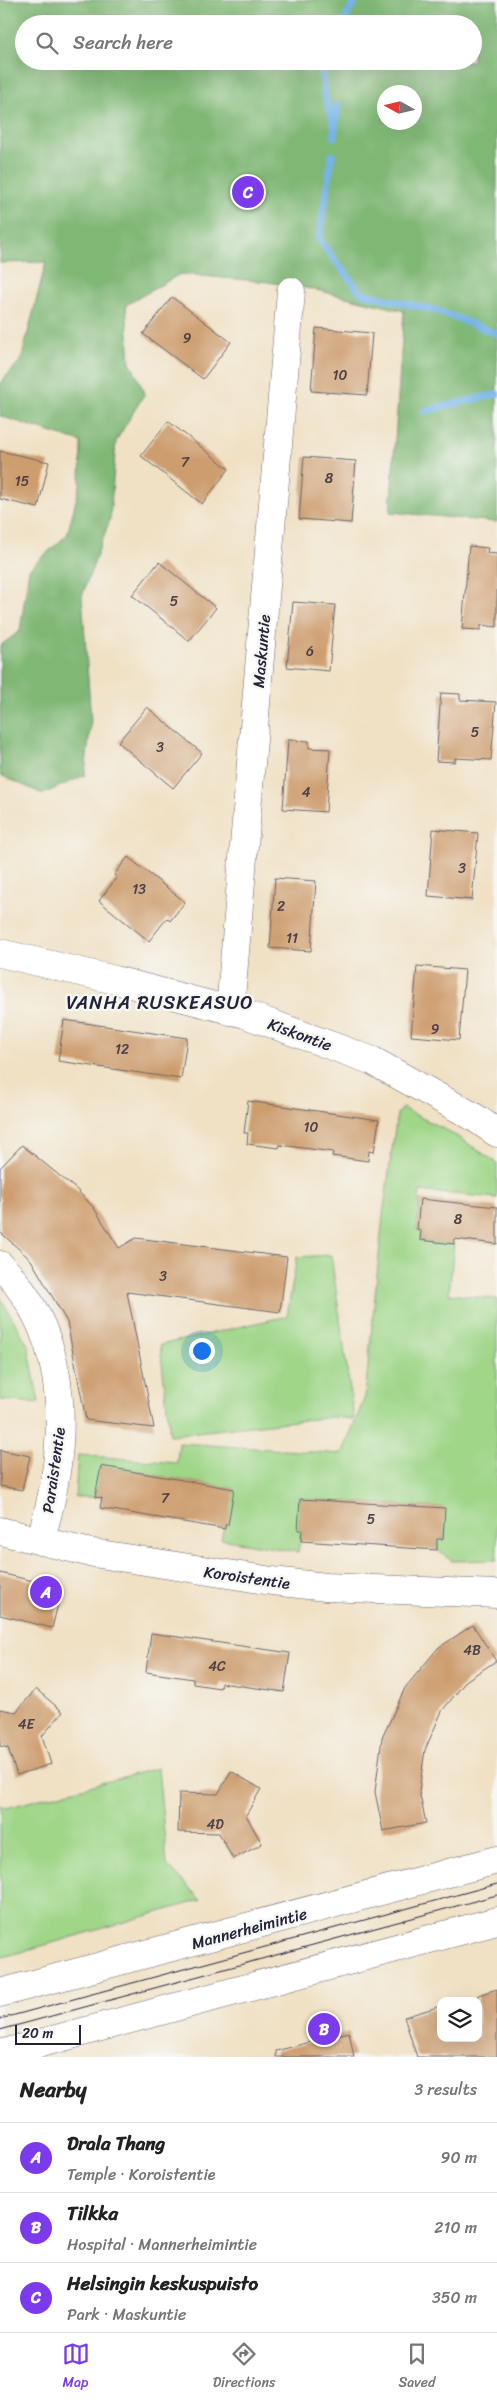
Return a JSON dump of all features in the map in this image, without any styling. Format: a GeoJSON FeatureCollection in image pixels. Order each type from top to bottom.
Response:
{"type":"FeatureCollection","features":[{"type":"Feature","properties":{"kind":"street","name":"Maskuntie"},"geometry":{"type":"LineString","coordinates":[[230,1011],[291,292]]}},
{"type":"Feature","properties":{"kind":"street","name":"Kiskontie"},"geometry":{"type":"LineString","coordinates":[[0,953],[115,980],[245,1014],[373,1061],[496,1130]]}},
{"type":"Feature","properties":{"kind":"street","name":"Paraistentie"},"geometry":{"type":"LineString","coordinates":[[0,1264],[27,1297],[46,1334],[58,1392],[61,1428],[59,1447],[52,1498],[40,1541]]}},
{"type":"Feature","properties":{"kind":"street","name":"Koroistentie"},"geometry":{"type":"LineString","coordinates":[[0,1531],[140,1562],[317,1586],[497,1594]]}},
{"type":"Feature","properties":{"kind":"street","name":"Mannerheimintie"},"geometry":{"type":"LineString","coordinates":[[0,1993],[497,1860]]}},
{"type":"Feature","properties":{"kind":"street"},"geometry":{"type":"LineString","coordinates":[[0,2054],[497,1921]]}},
{"type":"Feature","properties":{"kind":"green space"},"geometry":{"type":"Polygon","coordinates":[[[0,0],[497,0],[497,522],[390,512],[404,311],[312,289],[268,282],[180,274],[126,305],[130,362],[145,393],[116,441],[110,519],[82,596],[91,720],[85,775],[43,794],[0,775],[0,646],[20,631],[29,569],[67,535],[80,485],[81,442],[0,416],[0,383],[21,360],[46,262],[0,263],[0,0]]]}},
{"type":"Feature","properties":{"kind":"green space"},"geometry":{"type":"Polygon","coordinates":[[[402,1108],[452,1133],[497,1163],[497,1198],[420,1191],[417,1230],[421,1231],[420,1240],[454,1244],[449,1294],[497,1299],[497,1560],[452,1561],[437,1550],[437,1539],[443,1539],[444,1508],[300,1499],[298,1529],[302,1530],[298,1552],[221,1539],[234,1489],[101,1466],[95,1497],[75,1497],[78,1455],[177,1463],[179,1443],[342,1454],[365,1397],[383,1215],[397,1114],[402,1108]]]}},
{"type":"Feature","properties":{"kind":"green space"},"geometry":{"type":"Polygon","coordinates":[[[331,1255],[354,1419],[332,1417],[170,1435],[160,1345],[287,1316],[297,1257],[331,1255]]]}},
{"type":"Feature","properties":{"kind":"green space"},"geometry":{"type":"Polygon","coordinates":[[[0,1297],[28,1345],[39,1403],[0,1400],[0,1297]]]}},
{"type":"Feature","properties":{"kind":"green space"},"geometry":{"type":"Polygon","coordinates":[[[158,1768],[167,1865],[201,1900],[0,1958],[0,1805],[6,1808],[158,1768]]]}},
{"type":"Feature","properties":{"kind":"building"},"geometry":{"type":"Polygon","coordinates":[[[172,297],[231,342],[203,379],[143,334],[172,297]]]}},
{"type":"Feature","properties":{"kind":"building"},"geometry":{"type":"Polygon","coordinates":[[[316,328],[372,333],[367,395],[311,391],[316,328]]]}},
{"type":"Feature","properties":{"kind":"building"},"geometry":{"type":"Polygon","coordinates":[[[168,421],[229,469],[202,504],[141,456],[168,421]]]}},
{"type":"Feature","properties":{"kind":"building"},"geometry":{"type":"Polygon","coordinates":[[[0,451],[49,462],[38,508],[0,499],[0,451]]]}},
{"type":"Feature","properties":{"kind":"building"},"geometry":{"type":"Polygon","coordinates":[[[304,457],[356,461],[351,523],[299,519],[304,457]]]}},
{"type":"Feature","properties":{"kind":"building"},"geometry":{"type":"Polygon","coordinates":[[[469,546],[488,548],[487,553],[497,554],[497,627],[481,625],[481,630],[462,629],[469,546]]]}},
{"type":"Feature","properties":{"kind":"building"},"geometry":{"type":"Polygon","coordinates":[[[159,562],[216,608],[189,641],[132,595],[159,562]]]}},
{"type":"Feature","properties":{"kind":"building"},"geometry":{"type":"Polygon","coordinates":[[[293,602],[335,605],[329,671],[287,667],[293,602]]]}},
{"type":"Feature","properties":{"kind":"building"},"geometry":{"type":"Polygon","coordinates":[[[441,693],[460,694],[460,700],[496,702],[491,760],[455,758],[455,762],[436,761],[441,693]]]}},
{"type":"Feature","properties":{"kind":"building"},"geometry":{"type":"Polygon","coordinates":[[[147,707],[202,753],[173,788],[118,742],[147,707]]]}},
{"type":"Feature","properties":{"kind":"building"},"geometry":{"type":"Polygon","coordinates":[[[288,740],[309,741],[309,748],[330,749],[326,812],[283,809],[288,740]]]}},
{"type":"Feature","properties":{"kind":"building"},"geometry":{"type":"Polygon","coordinates":[[[433,829],[478,833],[472,900],[428,896],[433,829]]]}},
{"type":"Feature","properties":{"kind":"building"},"geometry":{"type":"Polygon","coordinates":[[[128,857],[185,902],[170,921],[167,918],[149,941],[99,901],[117,877],[114,875],[128,857]]]}},
{"type":"Feature","properties":{"kind":"building"},"geometry":{"type":"Polygon","coordinates":[[[275,878],[316,881],[311,951],[270,948],[275,878]]]}},
{"type":"Feature","properties":{"kind":"building"},"geometry":{"type":"Polygon","coordinates":[[[417,966],[465,970],[459,1040],[411,1036],[417,966]]]}},
{"type":"Feature","properties":{"kind":"building"},"geometry":{"type":"Polygon","coordinates":[[[64,1020],[187,1038],[181,1079],[58,1061],[64,1020]]]}},
{"type":"Feature","properties":{"kind":"building"},"geometry":{"type":"Polygon","coordinates":[[[248,1101],[379,1120],[374,1152],[369,1151],[368,1161],[332,1156],[333,1152],[280,1145],[279,1148],[247,1144],[248,1133],[244,1133],[248,1101]]]}},
{"type":"Feature","properties":{"kind":"building"},"geometry":{"type":"Polygon","coordinates":[[[22,1145],[77,1190],[94,1208],[119,1248],[136,1238],[287,1257],[280,1312],[127,1292],[154,1428],[86,1420],[67,1322],[31,1260],[0,1232],[0,1168],[22,1145]]]}},
{"type":"Feature","properties":{"kind":"building"},"geometry":{"type":"Polygon","coordinates":[[[420,1199],[497,1207],[497,1244],[454,1239],[454,1244],[420,1240],[421,1231],[417,1230],[420,1199]]]}},
{"type":"Feature","properties":{"kind":"building"},"geometry":{"type":"Polygon","coordinates":[[[0,1450],[30,1456],[22,1490],[0,1486],[0,1450]]]}},
{"type":"Feature","properties":{"kind":"building"},"geometry":{"type":"Polygon","coordinates":[[[101,1466],[234,1489],[228,1525],[225,1525],[225,1529],[100,1508],[102,1498],[95,1497],[101,1466]]]}},
{"type":"Feature","properties":{"kind":"building"},"geometry":{"type":"Polygon","coordinates":[[[300,1499],[445,1508],[443,1539],[437,1539],[437,1550],[301,1541],[302,1530],[298,1530],[300,1499]]]}},
{"type":"Feature","properties":{"kind":"building"},"geometry":{"type":"Polygon","coordinates":[[[0,1573],[62,1588],[52,1628],[0,1615],[0,1573]]]}},
{"type":"Feature","properties":{"kind":"building"},"geometry":{"type":"Polygon","coordinates":[[[473,1625],[496,1661],[467,1680],[442,1711],[425,1750],[419,1791],[426,1823],[383,1831],[375,1792],[382,1738],[405,1688],[438,1648],[473,1625]]]}},
{"type":"Feature","properties":{"kind":"building"},"geometry":{"type":"Polygon","coordinates":[[[151,1633],[290,1653],[284,1692],[221,1683],[220,1688],[193,1684],[193,1679],[146,1672],[151,1633]]]}},
{"type":"Feature","properties":{"kind":"building"},"geometry":{"type":"Polygon","coordinates":[[[36,1689],[63,1712],[42,1736],[51,1764],[17,1775],[8,1748],[0,1746],[0,1709],[16,1712],[36,1689]]]}},
{"type":"Feature","properties":{"kind":"building"},"geometry":{"type":"Polygon","coordinates":[[[231,1771],[261,1789],[246,1815],[262,1844],[233,1859],[219,1833],[178,1832],[179,1793],[218,1794],[231,1771]]]}},
{"type":"Feature","properties":{"kind":"building"},"geometry":{"type":"Polygon","coordinates":[[[497,1989],[497,2057],[417,2057],[404,2017],[437,2007],[437,2042],[482,2042],[482,1997],[478,1997],[478,1995],[497,1989]]]}},
{"type":"Feature","properties":{"kind":"building"},"geometry":{"type":"Polygon","coordinates":[[[349,2032],[354,2057],[276,2057],[276,2051],[349,2032]]]}},
{"type":"Feature","properties":{"kind":"waterway"},"geometry":{"type":"LineString","coordinates":[[347,15],[356,0]]}},
{"type":"Feature","properties":{"kind":"waterway"},"geometry":{"type":"LineString","coordinates":[[321,70],[325,96],[335,128]]}},
{"type":"Feature","properties":{"kind":"waterway"},"geometry":{"type":"LineString","coordinates":[[334,137],[338,105]]}},
{"type":"Feature","properties":{"kind":"waterway"},"geometry":{"type":"LineString","coordinates":[[332,155],[319,240],[361,293],[438,311],[497,334]]}},
{"type":"Feature","properties":{"kind":"waterway"},"geometry":{"type":"LineString","coordinates":[[424,411],[497,394]]}},
{"type":"Feature","properties":{"kind":"tram line"},"geometry":{"type":"LineString","coordinates":[[0,2019],[497,1884]]}},
{"type":"Feature","properties":{"kind":"tram line"},"geometry":{"type":"LineString","coordinates":[[0,2030],[497,1895]]}},
{"type":"Feature","properties":{"kind":"place","name":"Helsingin keskuspuisto"},"geometry":{"type":"Point","coordinates":[248,192]}},
{"type":"Feature","properties":{"kind":"place","name":"Drala Thang"},"geometry":{"type":"Point","coordinates":[46,1592]}},
{"type":"Feature","properties":{"kind":"place","name":"Tilkka"},"geometry":{"type":"Point","coordinates":[324,2029]}},
{"type":"Feature","properties":{"kind":"district","name":"VANHA RUSKEASUO"},"geometry":{"type":"Point","coordinates":[160,1002]}}]}
